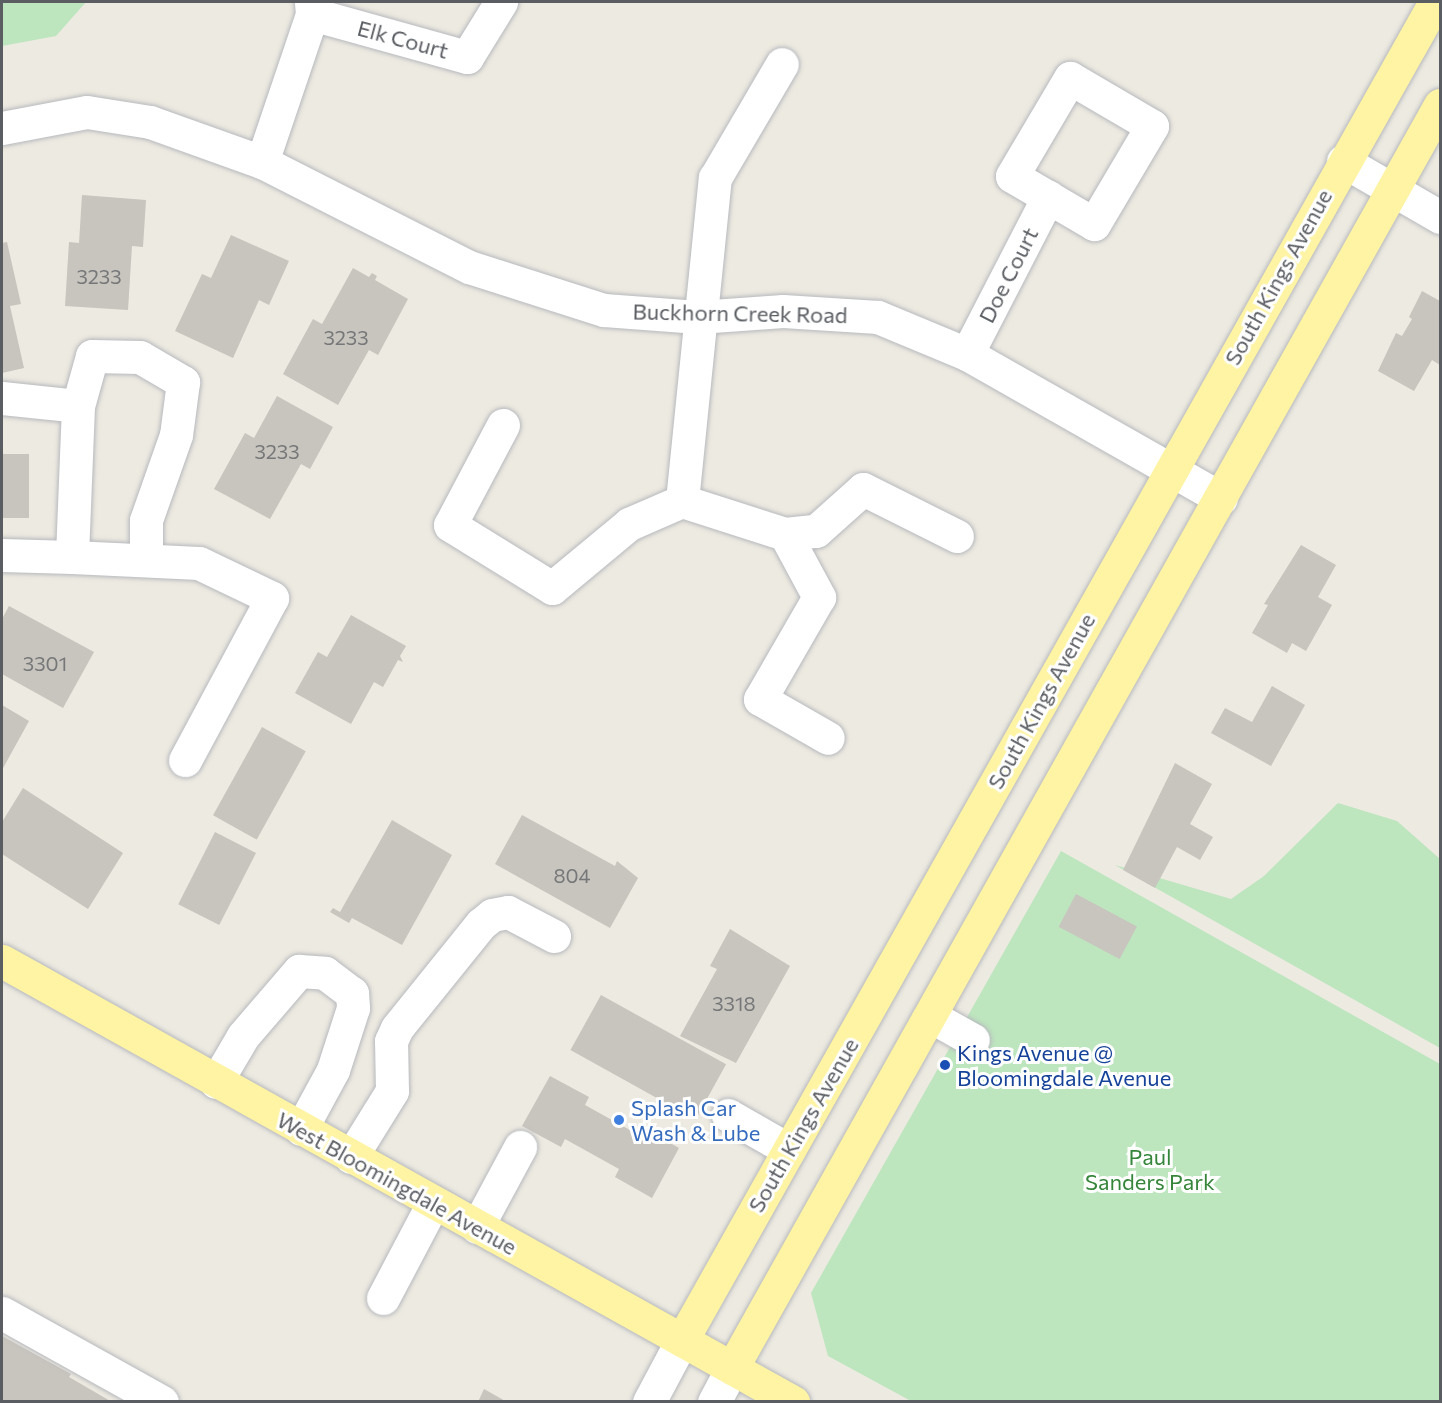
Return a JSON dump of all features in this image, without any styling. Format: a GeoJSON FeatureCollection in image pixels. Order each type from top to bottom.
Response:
{"type":"FeatureCollection","features":[{"type":"Feature","properties":{"kind":"main road","name":"South Kings Avenue"},"geometry":{"type":"LineString","coordinates":[[682,1340],[1343,161],[1435,2]]}},
{"type":"Feature","properties":{"kind":"main road"},"geometry":{"type":"LineString","coordinates":[[732,1368],[1440,105]]}},
{"type":"Feature","properties":{"kind":"main road","name":"West Bloomingdale Avenue"},"geometry":{"type":"LineString","coordinates":[[2,962],[793,1401]]}},
{"type":"Feature","properties":{"kind":"street","name":"Elk Court"},"geometry":{"type":"LineString","coordinates":[[312,8],[466,57],[501,2]]}},
{"type":"Feature","properties":{"kind":"street"},"geometry":{"type":"LineString","coordinates":[[262,162],[312,8]]}},
{"type":"Feature","properties":{"kind":"street"},"geometry":{"type":"LineString","coordinates":[[682,501],[698,317],[715,178],[782,64]]}},
{"type":"Feature","properties":{"kind":"street"},"geometry":{"type":"LineString","coordinates":[[1070,78],[1152,126],[1094,224],[1048,197],[1012,176],[1070,78]]}},
{"type":"Feature","properties":{"kind":"street","name":"Buckhorn Creek Road"},"geometry":{"type":"LineString","coordinates":[[2,128],[87,112],[150,122],[262,162],[469,267],[604,310],[698,317],[783,311],[878,317],[968,354],[1221,498]]}},
{"type":"Feature","properties":{"kind":"street"},"geometry":{"type":"LineString","coordinates":[[1343,161],[1440,217]]}},
{"type":"Feature","properties":{"kind":"street","name":"Doe Court"},"geometry":{"type":"LineString","coordinates":[[968,354],[1048,197]]}},
{"type":"Feature","properties":{"kind":"street"},"geometry":{"type":"LineString","coordinates":[[72,557],[78,406],[92,356],[140,357],[183,382],[176,435],[146,520],[146,558]]}},
{"type":"Feature","properties":{"kind":"street"},"geometry":{"type":"LineString","coordinates":[[2,398],[78,406]]}},
{"type":"Feature","properties":{"kind":"street"},"geometry":{"type":"LineString","coordinates":[[502,426],[450,525],[552,588],[630,524],[682,501],[785,534],[816,531],[863,489],[957,536]]}},
{"type":"Feature","properties":{"kind":"street"},"geometry":{"type":"LineString","coordinates":[[785,534],[819,597],[760,699],[828,738]]}},
{"type":"Feature","properties":{"kind":"street"},"geometry":{"type":"LineString","coordinates":[[2,555],[146,558],[199,563],[272,598],[185,760]]}},
{"type":"Feature","properties":{"kind":"street"},"geometry":{"type":"LineString","coordinates":[[351,1157],[392,1091],[389,1061],[397,1028],[481,924],[492,915],[508,912],[554,936]]}},
{"type":"Feature","properties":{"kind":"street"},"geometry":{"type":"LineString","coordinates":[[216,1082],[243,1036],[298,971],[325,973],[352,993],[353,1008],[333,1070],[301,1129]]}},
{"type":"Feature","properties":{"kind":"street"},"geometry":{"type":"LineString","coordinates":[[930,1016],[973,1040]]}},
{"type":"Feature","properties":{"kind":"street"},"geometry":{"type":"LineString","coordinates":[[728,1115],[789,1150]]}},
{"type":"Feature","properties":{"kind":"street"},"geometry":{"type":"LineString","coordinates":[[477,1227],[520,1148]]}},
{"type":"Feature","properties":{"kind":"street"},"geometry":{"type":"LineString","coordinates":[[382,1298],[433,1203]]}},
{"type":"Feature","properties":{"kind":"street"},"geometry":{"type":"LineString","coordinates":[[2,1313],[162,1401]]}},
{"type":"Feature","properties":{"kind":"street","name":"South Kings Avenue"},"geometry":{"type":"LineString","coordinates":[[649,1401],[682,1340]]}},
{"type":"Feature","properties":{"kind":"street"},"geometry":{"type":"LineString","coordinates":[[714,1401],[732,1368]]}},
{"type":"Feature","properties":{"kind":"green space"},"geometry":{"type":"Polygon","coordinates":[[[2,2],[86,2],[56,36],[2,46],[2,2]]]}},
{"type":"Feature","properties":{"kind":"green space"},"geometry":{"type":"Polygon","coordinates":[[[1338,803],[1397,821],[1440,859],[1440,1048],[1115,865],[1231,899],[1264,876],[1338,803]]]}},
{"type":"Feature","properties":{"kind":"green space","name":"Paul Sanders Park"},"geometry":{"type":"Polygon","coordinates":[[[1061,851],[1440,1064],[1440,1401],[911,1401],[828,1356],[811,1293],[1061,851]]]}},
{"type":"Feature","properties":{"kind":"building"},"geometry":{"type":"Polygon","coordinates":[[[82,195],[146,200],[143,247],[132,246],[128,310],[65,306],[69,242],[79,243],[82,195]]]}},
{"type":"Feature","properties":{"kind":"building"},"geometry":{"type":"Polygon","coordinates":[[[231,235],[289,261],[269,305],[259,300],[233,358],[175,331],[202,274],[211,278],[231,235]]]}},
{"type":"Feature","properties":{"kind":"building"},"geometry":{"type":"Polygon","coordinates":[[[7,242],[21,304],[10,306],[24,368],[2,373],[2,243],[7,242]]]}},
{"type":"Feature","properties":{"kind":"building"},"geometry":{"type":"Polygon","coordinates":[[[353,268],[369,277],[372,273],[377,276],[375,280],[408,299],[378,355],[369,350],[338,405],[283,374],[313,319],[322,324],[353,268]]]}},
{"type":"Feature","properties":{"kind":"building"},"geometry":{"type":"Polygon","coordinates":[[[1422,291],[1440,301],[1440,365],[1432,360],[1414,391],[1378,371],[1396,333],[1402,336],[1412,319],[1409,317],[1422,291]]]}},
{"type":"Feature","properties":{"kind":"building"},"geometry":{"type":"Polygon","coordinates":[[[277,396],[333,427],[310,469],[301,464],[270,519],[214,489],[245,433],[254,438],[277,396]]]}},
{"type":"Feature","properties":{"kind":"building"},"geometry":{"type":"Polygon","coordinates":[[[2,454],[29,454],[29,518],[2,518],[2,454]]]}},
{"type":"Feature","properties":{"kind":"building"},"geometry":{"type":"Polygon","coordinates":[[[1301,545],[1336,565],[1318,597],[1332,605],[1306,651],[1292,643],[1287,653],[1252,633],[1268,605],[1264,604],[1301,545]]]}},
{"type":"Feature","properties":{"kind":"building"},"geometry":{"type":"Polygon","coordinates":[[[9,606],[94,652],[63,708],[2,674],[2,619],[9,606]]]}},
{"type":"Feature","properties":{"kind":"building"},"geometry":{"type":"Polygon","coordinates":[[[351,615],[406,646],[400,656],[403,662],[398,660],[383,687],[374,682],[351,724],[295,693],[318,652],[327,657],[351,615]]]}},
{"type":"Feature","properties":{"kind":"building"},"geometry":{"type":"Polygon","coordinates":[[[1272,686],[1305,705],[1271,766],[1211,733],[1225,708],[1252,722],[1272,686]]]}},
{"type":"Feature","properties":{"kind":"building"},"geometry":{"type":"Polygon","coordinates":[[[2,705],[29,721],[2,770],[2,705]]]}},
{"type":"Feature","properties":{"kind":"building"},"geometry":{"type":"Polygon","coordinates":[[[262,727],[306,751],[257,840],[213,815],[262,727]]]}},
{"type":"Feature","properties":{"kind":"building"},"geometry":{"type":"Polygon","coordinates":[[[1175,763],[1212,784],[1190,824],[1213,837],[1200,860],[1177,847],[1155,888],[1123,870],[1175,763]]]}},
{"type":"Feature","properties":{"kind":"building"},"geometry":{"type":"Polygon","coordinates":[[[23,788],[123,853],[88,909],[2,854],[2,822],[23,788]]]}},
{"type":"Feature","properties":{"kind":"building"},"geometry":{"type":"Polygon","coordinates":[[[522,815],[615,866],[617,861],[638,878],[610,928],[495,864],[522,815]]]}},
{"type":"Feature","properties":{"kind":"building"},"geometry":{"type":"Polygon","coordinates":[[[392,820],[452,855],[402,945],[352,918],[349,923],[330,912],[333,908],[340,912],[392,820]]]}},
{"type":"Feature","properties":{"kind":"building"},"geometry":{"type":"Polygon","coordinates":[[[215,832],[256,853],[219,925],[178,904],[215,832]]]}},
{"type":"Feature","properties":{"kind":"building"},"geometry":{"type":"Polygon","coordinates":[[[1076,894],[1137,926],[1120,959],[1059,927],[1076,894]]]}},
{"type":"Feature","properties":{"kind":"building"},"geometry":{"type":"Polygon","coordinates":[[[730,929],[790,966],[736,1063],[680,1036],[717,969],[710,966],[730,929]]]}},
{"type":"Feature","properties":{"kind":"building"},"geometry":{"type":"Polygon","coordinates":[[[601,995],[726,1064],[696,1119],[570,1050],[601,995]]]}},
{"type":"Feature","properties":{"kind":"building"},"geometry":{"type":"Polygon","coordinates":[[[550,1076],[589,1097],[585,1105],[637,1134],[641,1127],[679,1148],[652,1198],[615,1177],[619,1169],[565,1139],[561,1147],[522,1126],[550,1076]]]}},
{"type":"Feature","properties":{"kind":"building"},"geometry":{"type":"Polygon","coordinates":[[[2,1336],[71,1374],[69,1377],[112,1402],[2,1402],[2,1336]]]}},
{"type":"Feature","properties":{"kind":"building"},"geometry":{"type":"Polygon","coordinates":[[[484,1389],[507,1402],[478,1402],[484,1389]]]}},
{"type":"Feature","properties":{"kind":"place","name":"Kings Avenue @ Bloomingdale Avenue"},"geometry":{"type":"Point","coordinates":[945,1065]}},
{"type":"Feature","properties":{"kind":"place","name":"Splash Car Wash & Lube"},"geometry":{"type":"Point","coordinates":[619,1120]}}]}
